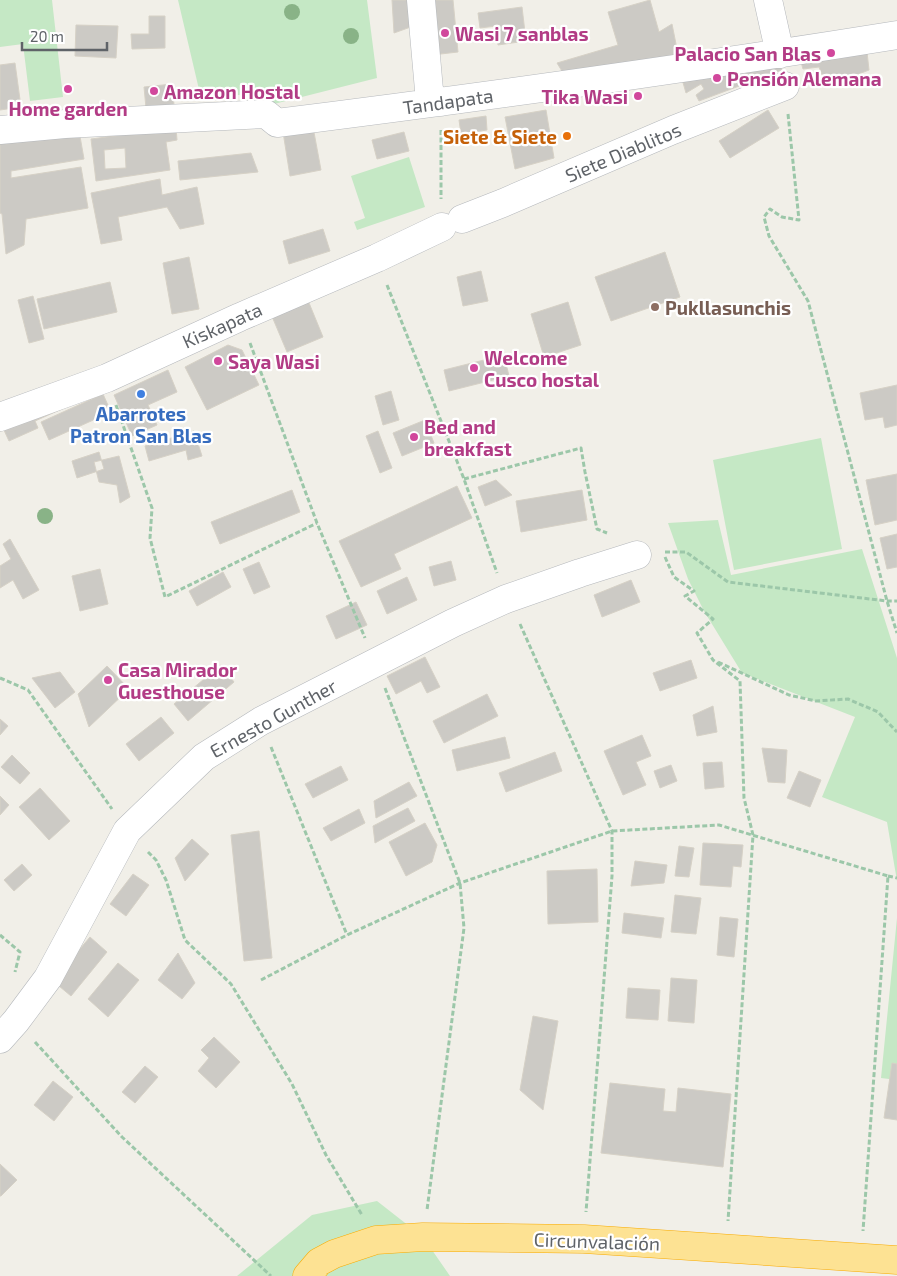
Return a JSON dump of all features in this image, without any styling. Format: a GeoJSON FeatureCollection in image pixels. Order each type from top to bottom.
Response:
{"type":"FeatureCollection","features":[{"type":"Feature","properties":{"kind":"highway","name":"Circunvalación"},"geometry":{"type":"LineString","coordinates":[[307,1276],[319,1262],[334,1254],[376,1240],[423,1237],[584,1239],[897,1260]]}},
{"type":"Feature","properties":{"kind":"street"},"geometry":{"type":"LineString","coordinates":[[422,0],[429,90],[433,98],[441,102]]}},
{"type":"Feature","properties":{"kind":"street"},"geometry":{"type":"LineString","coordinates":[[768,0],[780,54]]}},
{"type":"Feature","properties":{"kind":"street","name":"Tandapata"},"geometry":{"type":"LineString","coordinates":[[0,130],[65,124],[266,114],[277,123],[780,54],[897,35]]}},
{"type":"Feature","properties":{"kind":"street","name":"Siete Diablitos"},"geometry":{"type":"LineString","coordinates":[[452,223],[673,130],[785,86]]}},
{"type":"Feature","properties":{"kind":"street","name":"Kiskapata"},"geometry":{"type":"LineString","coordinates":[[0,417],[107,378],[240,316],[377,258],[452,223]]}},
{"type":"Feature","properties":{"kind":"street","name":"Ernesto Gunther"},"geometry":{"type":"LineString","coordinates":[[8,1030],[48,978],[127,831],[204,757],[261,721],[453,622],[506,599],[580,572],[637,555]]}},
{"type":"Feature","properties":{"kind":"path"},"geometry":{"type":"LineString","coordinates":[[785,86],[798,220],[782,217],[770,210],[764,217],[769,236],[808,301],[886,601],[897,633]]}},
{"type":"Feature","properties":{"kind":"path"},"geometry":{"type":"LineString","coordinates":[[441,102],[452,223]]}},
{"type":"Feature","properties":{"kind":"path"},"geometry":{"type":"LineString","coordinates":[[377,258],[464,479],[506,599],[524,629],[612,831],[612,876],[584,1239]]}},
{"type":"Feature","properties":{"kind":"path"},"geometry":{"type":"LineString","coordinates":[[240,316],[317,523],[375,663],[460,882],[464,928],[426,1215]]}},
{"type":"Feature","properties":{"kind":"path"},"geometry":{"type":"LineString","coordinates":[[107,378],[152,508],[150,538],[165,596],[317,523]]}},
{"type":"Feature","properties":{"kind":"path"},"geometry":{"type":"LineString","coordinates":[[464,479],[583,448],[585,472],[597,529],[631,543],[637,555]]}},
{"type":"Feature","properties":{"kind":"path"},"geometry":{"type":"LineString","coordinates":[[728,1224],[753,835],[744,798],[740,681],[713,660],[697,633],[714,619],[685,596],[694,591],[674,578],[662,552],[686,552],[728,582],[897,601]]}},
{"type":"Feature","properties":{"kind":"path"},"geometry":{"type":"LineString","coordinates":[[713,660],[788,695],[816,701],[848,700],[878,712],[897,732]]}},
{"type":"Feature","properties":{"kind":"path"},"geometry":{"type":"LineString","coordinates":[[0,678],[28,690],[127,831],[156,860],[166,880],[184,940],[231,984],[292,1084],[326,1155],[366,1222]]}},
{"type":"Feature","properties":{"kind":"path"},"geometry":{"type":"LineString","coordinates":[[261,721],[347,935]]}},
{"type":"Feature","properties":{"kind":"path"},"geometry":{"type":"LineString","coordinates":[[261,980],[347,935],[460,882],[612,831],[719,825],[897,878]]}},
{"type":"Feature","properties":{"kind":"path"},"geometry":{"type":"LineString","coordinates":[[863,1231],[888,876]]}},
{"type":"Feature","properties":{"kind":"path"},"geometry":{"type":"LineString","coordinates":[[0,935],[20,952]]}},
{"type":"Feature","properties":{"kind":"path"},"geometry":{"type":"LineString","coordinates":[[8,1030],[272,1276]]}},
{"type":"Feature","properties":{"kind":"green space"},"geometry":{"type":"Polygon","coordinates":[[[0,0],[52,0],[63,97],[30,101],[23,44],[0,47],[0,0]]]}},
{"type":"Feature","properties":{"kind":"green space"},"geometry":{"type":"Polygon","coordinates":[[[178,0],[367,0],[377,78],[270,105],[251,94],[201,98],[178,0]]]}},
{"type":"Feature","properties":{"kind":"green space"},"geometry":{"type":"Polygon","coordinates":[[[409,157],[425,207],[357,230],[354,222],[365,218],[351,176],[409,157]]]}},
{"type":"Feature","properties":{"kind":"green space"},"geometry":{"type":"Polygon","coordinates":[[[821,438],[842,549],[734,570],[713,460],[821,438]]]}},
{"type":"Feature","properties":{"kind":"green space"},"geometry":{"type":"Polygon","coordinates":[[[718,520],[731,575],[862,549],[897,658],[897,881],[887,822],[822,797],[855,717],[742,673],[704,611],[688,579],[668,523],[718,520]]]}},
{"type":"Feature","properties":{"kind":"green space"},"geometry":{"type":"Polygon","coordinates":[[[897,918],[897,1080],[881,1078],[897,918]]]}},
{"type":"Feature","properties":{"kind":"green space"},"geometry":{"type":"Polygon","coordinates":[[[377,1201],[423,1237],[450,1276],[237,1276],[312,1215],[377,1201]]]}},
{"type":"Feature","properties":{"kind":"building"},"geometry":{"type":"Polygon","coordinates":[[[392,0],[417,0],[419,24],[394,33],[392,0]]]}},
{"type":"Feature","properties":{"kind":"building"},"geometry":{"type":"Polygon","coordinates":[[[428,0],[453,0],[458,52],[432,55],[428,0]]]}},
{"type":"Feature","properties":{"kind":"building"},"geometry":{"type":"Polygon","coordinates":[[[650,0],[659,32],[672,24],[678,54],[565,76],[557,63],[618,45],[608,12],[650,0]]]}},
{"type":"Feature","properties":{"kind":"building"},"geometry":{"type":"Polygon","coordinates":[[[522,7],[526,41],[498,45],[496,26],[480,28],[478,13],[522,7]]]}},
{"type":"Feature","properties":{"kind":"building"},"geometry":{"type":"Polygon","coordinates":[[[149,16],[165,16],[165,48],[132,49],[131,34],[149,34],[149,16]]]}},
{"type":"Feature","properties":{"kind":"building"},"geometry":{"type":"Polygon","coordinates":[[[76,25],[118,26],[116,58],[75,56],[76,25]]]}},
{"type":"Feature","properties":{"kind":"building"},"geometry":{"type":"Polygon","coordinates":[[[866,43],[869,70],[838,82],[825,82],[819,67],[803,69],[799,55],[866,43]]]}},
{"type":"Feature","properties":{"kind":"building"},"geometry":{"type":"Polygon","coordinates":[[[777,57],[782,70],[699,101],[696,95],[704,89],[701,84],[686,93],[680,72],[777,57]]]}},
{"type":"Feature","properties":{"kind":"building"},"geometry":{"type":"Polygon","coordinates":[[[15,63],[21,107],[0,110],[0,65],[15,63]]]}},
{"type":"Feature","properties":{"kind":"building"},"geometry":{"type":"Polygon","coordinates":[[[172,84],[174,105],[146,108],[144,87],[172,84]]]}},
{"type":"Feature","properties":{"kind":"building"},"geometry":{"type":"Polygon","coordinates":[[[546,110],[554,158],[515,169],[505,117],[546,110]]]}},
{"type":"Feature","properties":{"kind":"building"},"geometry":{"type":"Polygon","coordinates":[[[768,110],[779,128],[730,158],[719,141],[768,110]]]}},
{"type":"Feature","properties":{"kind":"building"},"geometry":{"type":"Polygon","coordinates":[[[486,116],[487,130],[461,134],[459,120],[486,116]]]}},
{"type":"Feature","properties":{"kind":"building"},"geometry":{"type":"Polygon","coordinates":[[[78,125],[84,159],[11,171],[11,178],[81,167],[88,208],[26,219],[24,245],[6,254],[2,214],[0,213],[0,138],[78,125]]]}},
{"type":"Feature","properties":{"kind":"building"},"geometry":{"type":"Polygon","coordinates":[[[313,127],[321,170],[290,176],[283,132],[313,127]]]}},
{"type":"Feature","properties":{"kind":"building"},"geometry":{"type":"Polygon","coordinates":[[[176,128],[177,140],[166,142],[170,170],[96,181],[91,139],[176,128]],[[125,148],[104,150],[105,169],[126,168],[125,148]]]}},
{"type":"Feature","properties":{"kind":"building"},"geometry":{"type":"Polygon","coordinates":[[[404,132],[409,151],[377,159],[372,140],[404,132]]]}},
{"type":"Feature","properties":{"kind":"building"},"geometry":{"type":"Polygon","coordinates":[[[251,153],[258,172],[180,180],[178,161],[251,153]]]}},
{"type":"Feature","properties":{"kind":"building"},"geometry":{"type":"Polygon","coordinates":[[[160,179],[162,195],[197,187],[204,224],[180,229],[167,207],[118,217],[122,240],[101,244],[91,193],[160,179]]]}},
{"type":"Feature","properties":{"kind":"building"},"geometry":{"type":"Polygon","coordinates":[[[323,229],[330,251],[289,264],[283,241],[323,229]]]}},
{"type":"Feature","properties":{"kind":"building"},"geometry":{"type":"Polygon","coordinates":[[[665,252],[680,297],[611,321],[595,277],[665,252]]]}},
{"type":"Feature","properties":{"kind":"building"},"geometry":{"type":"Polygon","coordinates":[[[189,257],[199,309],[172,314],[163,263],[189,257]]]}},
{"type":"Feature","properties":{"kind":"building"},"geometry":{"type":"Polygon","coordinates":[[[481,271],[488,301],[463,306],[457,277],[481,271]]]}},
{"type":"Feature","properties":{"kind":"building"},"geometry":{"type":"Polygon","coordinates":[[[110,282],[117,312],[44,329],[37,299],[110,282]]]}},
{"type":"Feature","properties":{"kind":"building"},"geometry":{"type":"Polygon","coordinates":[[[33,296],[44,339],[29,343],[18,300],[33,296]]]}},
{"type":"Feature","properties":{"kind":"building"},"geometry":{"type":"Polygon","coordinates":[[[307,298],[323,337],[287,352],[271,314],[307,298]]]}},
{"type":"Feature","properties":{"kind":"building"},"geometry":{"type":"Polygon","coordinates":[[[568,302],[581,345],[544,357],[531,314],[568,302]]]}},
{"type":"Feature","properties":{"kind":"building"},"geometry":{"type":"Polygon","coordinates":[[[228,345],[242,350],[259,385],[207,410],[185,367],[228,345]]]}},
{"type":"Feature","properties":{"kind":"building"},"geometry":{"type":"Polygon","coordinates":[[[504,355],[509,376],[449,391],[444,370],[504,355]]]}},
{"type":"Feature","properties":{"kind":"building"},"geometry":{"type":"Polygon","coordinates":[[[168,370],[177,392],[148,405],[157,425],[132,436],[114,395],[168,370]]]}},
{"type":"Feature","properties":{"kind":"building"},"geometry":{"type":"Polygon","coordinates":[[[897,385],[897,425],[885,428],[883,417],[865,420],[860,393],[897,385]]]}},
{"type":"Feature","properties":{"kind":"building"},"geometry":{"type":"Polygon","coordinates":[[[391,391],[399,420],[383,425],[375,396],[391,391]]]}},
{"type":"Feature","properties":{"kind":"building"},"geometry":{"type":"Polygon","coordinates":[[[103,394],[111,412],[49,440],[41,422],[103,394]]]}},
{"type":"Feature","properties":{"kind":"building"},"geometry":{"type":"Polygon","coordinates":[[[64,408],[35,421],[38,428],[9,441],[3,428],[64,408]]]}},
{"type":"Feature","properties":{"kind":"building"},"geometry":{"type":"Polygon","coordinates":[[[425,420],[434,443],[402,456],[393,433],[425,420]]]}},
{"type":"Feature","properties":{"kind":"building"},"geometry":{"type":"Polygon","coordinates":[[[194,431],[202,456],[188,460],[186,450],[149,461],[145,446],[194,431]]]}},
{"type":"Feature","properties":{"kind":"building"},"geometry":{"type":"Polygon","coordinates":[[[378,431],[392,468],[380,473],[366,436],[378,431]]]}},
{"type":"Feature","properties":{"kind":"building"},"geometry":{"type":"Polygon","coordinates":[[[99,452],[104,469],[77,478],[72,461],[99,452]]]}},
{"type":"Feature","properties":{"kind":"building"},"geometry":{"type":"Polygon","coordinates":[[[119,456],[130,497],[120,503],[117,485],[99,482],[94,462],[119,456]]]}},
{"type":"Feature","properties":{"kind":"building"},"geometry":{"type":"Polygon","coordinates":[[[897,474],[897,520],[875,525],[866,480],[897,474]]]}},
{"type":"Feature","properties":{"kind":"building"},"geometry":{"type":"Polygon","coordinates":[[[496,480],[512,495],[485,506],[478,487],[496,480]]]}},
{"type":"Feature","properties":{"kind":"building"},"geometry":{"type":"Polygon","coordinates":[[[457,486],[472,518],[394,554],[401,569],[361,587],[339,541],[457,486]]]}},
{"type":"Feature","properties":{"kind":"building"},"geometry":{"type":"Polygon","coordinates":[[[292,490],[300,512],[220,544],[211,522],[292,490]]]}},
{"type":"Feature","properties":{"kind":"building"},"geometry":{"type":"Polygon","coordinates":[[[582,490],[587,520],[521,532],[516,501],[582,490]]]}},
{"type":"Feature","properties":{"kind":"building"},"geometry":{"type":"Polygon","coordinates":[[[897,534],[897,567],[887,569],[880,538],[897,534]]]}},
{"type":"Feature","properties":{"kind":"building"},"geometry":{"type":"Polygon","coordinates":[[[10,539],[39,590],[23,599],[13,580],[0,588],[0,566],[11,559],[3,544],[10,539]]]}},
{"type":"Feature","properties":{"kind":"building"},"geometry":{"type":"Polygon","coordinates":[[[451,561],[456,580],[434,586],[429,567],[451,561]]]}},
{"type":"Feature","properties":{"kind":"building"},"geometry":{"type":"Polygon","coordinates":[[[259,562],[270,587],[254,594],[243,569],[259,562]]]}},
{"type":"Feature","properties":{"kind":"building"},"geometry":{"type":"Polygon","coordinates":[[[100,569],[108,604],[80,611],[72,576],[100,569]]]}},
{"type":"Feature","properties":{"kind":"building"},"geometry":{"type":"Polygon","coordinates":[[[223,572],[231,587],[197,606],[189,591],[223,572]]]}},
{"type":"Feature","properties":{"kind":"building"},"geometry":{"type":"Polygon","coordinates":[[[407,577],[417,600],[387,614],[377,591],[407,577]]]}},
{"type":"Feature","properties":{"kind":"building"},"geometry":{"type":"Polygon","coordinates":[[[631,580],[640,602],[602,617],[594,595],[631,580]]]}},
{"type":"Feature","properties":{"kind":"building"},"geometry":{"type":"Polygon","coordinates":[[[356,602],[367,625],[336,639],[326,616],[356,602]]]}},
{"type":"Feature","properties":{"kind":"building"},"geometry":{"type":"Polygon","coordinates":[[[425,657],[440,687],[427,693],[421,681],[396,694],[387,676],[425,657]]]}},
{"type":"Feature","properties":{"kind":"building"},"geometry":{"type":"Polygon","coordinates":[[[691,660],[697,678],[660,691],[653,673],[691,660]]]}},
{"type":"Feature","properties":{"kind":"building"},"geometry":{"type":"Polygon","coordinates":[[[221,665],[234,682],[188,721],[174,704],[221,665]]]}},
{"type":"Feature","properties":{"kind":"building"},"geometry":{"type":"Polygon","coordinates":[[[107,666],[129,689],[89,727],[78,694],[107,666]]]}},
{"type":"Feature","properties":{"kind":"building"},"geometry":{"type":"Polygon","coordinates":[[[60,672],[75,692],[55,708],[32,678],[60,672]]]}},
{"type":"Feature","properties":{"kind":"building"},"geometry":{"type":"Polygon","coordinates":[[[487,694],[498,716],[444,743],[433,721],[487,694]]]}},
{"type":"Feature","properties":{"kind":"building"},"geometry":{"type":"Polygon","coordinates":[[[713,706],[717,732],[697,736],[693,715],[713,706]]]}},
{"type":"Feature","properties":{"kind":"building"},"geometry":{"type":"Polygon","coordinates":[[[161,717],[174,733],[139,761],[126,744],[161,717]]]}},
{"type":"Feature","properties":{"kind":"building"},"geometry":{"type":"Polygon","coordinates":[[[0,719],[8,726],[0,735],[0,719]]]}},
{"type":"Feature","properties":{"kind":"building"},"geometry":{"type":"Polygon","coordinates":[[[642,735],[651,756],[636,762],[646,785],[623,795],[604,751],[642,735]]]}},
{"type":"Feature","properties":{"kind":"building"},"geometry":{"type":"Polygon","coordinates":[[[505,737],[510,758],[457,771],[452,750],[505,737]]]}},
{"type":"Feature","properties":{"kind":"building"},"geometry":{"type":"Polygon","coordinates":[[[762,748],[787,750],[785,783],[768,782],[762,748]]]}},
{"type":"Feature","properties":{"kind":"building"},"geometry":{"type":"Polygon","coordinates":[[[555,752],[562,771],[506,792],[499,773],[555,752]]]}},
{"type":"Feature","properties":{"kind":"building"},"geometry":{"type":"Polygon","coordinates":[[[12,755],[30,773],[20,784],[1,767],[12,755]]]}},
{"type":"Feature","properties":{"kind":"building"},"geometry":{"type":"Polygon","coordinates":[[[722,762],[724,787],[705,789],[703,763],[722,762]]]}},
{"type":"Feature","properties":{"kind":"building"},"geometry":{"type":"Polygon","coordinates":[[[671,765],[677,781],[660,788],[654,771],[671,765]]]}},
{"type":"Feature","properties":{"kind":"building"},"geometry":{"type":"Polygon","coordinates":[[[341,766],[348,780],[313,798],[305,784],[341,766]]]}},
{"type":"Feature","properties":{"kind":"building"},"geometry":{"type":"Polygon","coordinates":[[[799,771],[821,780],[810,807],[787,798],[799,771]]]}},
{"type":"Feature","properties":{"kind":"building"},"geometry":{"type":"Polygon","coordinates":[[[409,782],[417,796],[376,818],[374,801],[409,782]]]}},
{"type":"Feature","properties":{"kind":"building"},"geometry":{"type":"Polygon","coordinates":[[[40,788],[70,821],[49,840],[19,807],[40,788]]]}},
{"type":"Feature","properties":{"kind":"building"},"geometry":{"type":"Polygon","coordinates":[[[0,796],[9,805],[0,815],[0,796]]]}},
{"type":"Feature","properties":{"kind":"building"},"geometry":{"type":"Polygon","coordinates":[[[408,808],[415,821],[375,843],[373,826],[408,808]]]}},
{"type":"Feature","properties":{"kind":"building"},"geometry":{"type":"Polygon","coordinates":[[[359,809],[365,823],[331,841],[323,828],[359,809]]]}},
{"type":"Feature","properties":{"kind":"building"},"geometry":{"type":"Polygon","coordinates":[[[425,823],[437,845],[432,862],[406,876],[389,842],[425,823]]]}},
{"type":"Feature","properties":{"kind":"building"},"geometry":{"type":"Polygon","coordinates":[[[259,831],[272,958],[244,961],[231,835],[259,831]]]}},
{"type":"Feature","properties":{"kind":"building"},"geometry":{"type":"Polygon","coordinates":[[[192,839],[209,854],[185,881],[175,858],[192,839]]]}},
{"type":"Feature","properties":{"kind":"building"},"geometry":{"type":"Polygon","coordinates":[[[703,843],[743,845],[741,867],[733,866],[731,887],[700,885],[703,843]]]}},
{"type":"Feature","properties":{"kind":"building"},"geometry":{"type":"Polygon","coordinates":[[[679,846],[694,848],[689,877],[675,876],[679,846]]]}},
{"type":"Feature","properties":{"kind":"building"},"geometry":{"type":"Polygon","coordinates":[[[635,861],[667,865],[664,883],[631,886],[635,861]]]}},
{"type":"Feature","properties":{"kind":"building"},"geometry":{"type":"Polygon","coordinates":[[[22,864],[32,875],[14,891],[4,880],[22,864]]]}},
{"type":"Feature","properties":{"kind":"building"},"geometry":{"type":"Polygon","coordinates":[[[597,869],[598,922],[548,924],[547,871],[597,869]]]}},
{"type":"Feature","properties":{"kind":"building"},"geometry":{"type":"Polygon","coordinates":[[[133,874],[149,885],[126,916],[110,904],[133,874]]]}},
{"type":"Feature","properties":{"kind":"building"},"geometry":{"type":"Polygon","coordinates":[[[675,895],[701,898],[696,934],[671,932],[675,895]]]}},
{"type":"Feature","properties":{"kind":"building"},"geometry":{"type":"Polygon","coordinates":[[[624,913],[664,918],[661,938],[622,933],[624,913]]]}},
{"type":"Feature","properties":{"kind":"building"},"geometry":{"type":"Polygon","coordinates":[[[720,917],[738,919],[734,957],[717,955],[720,917]]]}},
{"type":"Feature","properties":{"kind":"building"},"geometry":{"type":"Polygon","coordinates":[[[90,937],[107,952],[71,996],[53,981],[90,937]]]}},
{"type":"Feature","properties":{"kind":"building"},"geometry":{"type":"Polygon","coordinates":[[[178,953],[195,983],[182,999],[158,980],[178,953]]]}},
{"type":"Feature","properties":{"kind":"building"},"geometry":{"type":"Polygon","coordinates":[[[118,963],[139,980],[108,1017],[88,999],[118,963]]]}},
{"type":"Feature","properties":{"kind":"building"},"geometry":{"type":"Polygon","coordinates":[[[671,978],[697,980],[694,1023],[668,1021],[671,978]]]}},
{"type":"Feature","properties":{"kind":"building"},"geometry":{"type":"Polygon","coordinates":[[[628,988],[660,990],[658,1020],[626,1018],[628,988]]]}},
{"type":"Feature","properties":{"kind":"building"},"geometry":{"type":"Polygon","coordinates":[[[533,1016],[558,1021],[543,1110],[520,1090],[533,1016]]]}},
{"type":"Feature","properties":{"kind":"building"},"geometry":{"type":"Polygon","coordinates":[[[214,1037],[240,1062],[216,1088],[198,1071],[209,1058],[201,1050],[214,1037]]]}},
{"type":"Feature","properties":{"kind":"building"},"geometry":{"type":"Polygon","coordinates":[[[892,1063],[897,1064],[897,1120],[884,1118],[892,1063]]]}},
{"type":"Feature","properties":{"kind":"building"},"geometry":{"type":"Polygon","coordinates":[[[145,1066],[158,1077],[135,1103],[122,1092],[145,1066]]]}},
{"type":"Feature","properties":{"kind":"building"},"geometry":{"type":"Polygon","coordinates":[[[53,1081],[73,1097],[54,1121],[34,1105],[53,1081]]]}},
{"type":"Feature","properties":{"kind":"building"},"geometry":{"type":"Polygon","coordinates":[[[610,1083],[665,1089],[663,1111],[676,1112],[678,1088],[731,1094],[723,1167],[601,1153],[610,1083]]]}},
{"type":"Feature","properties":{"kind":"building"},"geometry":{"type":"Polygon","coordinates":[[[0,1164],[17,1180],[1,1196],[0,1196],[0,1164]]]}},
{"type":"Feature","properties":{"kind":"place","name":"Wasi 7 sanblas"},"geometry":{"type":"Point","coordinates":[445,33]}},
{"type":"Feature","properties":{"kind":"place","name":"Palacio San Blas"},"geometry":{"type":"Point","coordinates":[831,53]}},
{"type":"Feature","properties":{"kind":"place","name":"Pensión Alemana"},"geometry":{"type":"Point","coordinates":[717,78]}},
{"type":"Feature","properties":{"kind":"place","name":"Home garden"},"geometry":{"type":"Point","coordinates":[68,89]}},
{"type":"Feature","properties":{"kind":"place","name":"Amazon Hostal"},"geometry":{"type":"Point","coordinates":[154,91]}},
{"type":"Feature","properties":{"kind":"place","name":"Tika Wasi"},"geometry":{"type":"Point","coordinates":[638,96]}},
{"type":"Feature","properties":{"kind":"place","name":"Siete & Siete"},"geometry":{"type":"Point","coordinates":[567,136]}},
{"type":"Feature","properties":{"kind":"place","name":"Pukllasunchis"},"geometry":{"type":"Point","coordinates":[655,307]}},
{"type":"Feature","properties":{"kind":"place","name":"Saya Wasi"},"geometry":{"type":"Point","coordinates":[218,361]}},
{"type":"Feature","properties":{"kind":"place","name":"Welcome Cusco hostal"},"geometry":{"type":"Point","coordinates":[474,368]}},
{"type":"Feature","properties":{"kind":"place","name":"Abarrotes Patron San Blas"},"geometry":{"type":"Point","coordinates":[141,394]}},
{"type":"Feature","properties":{"kind":"place","name":"Bed and breakfast"},"geometry":{"type":"Point","coordinates":[414,437]}},
{"type":"Feature","properties":{"kind":"place","name":"Casa Mirador Guesthouse"},"geometry":{"type":"Point","coordinates":[108,680]}}]}
